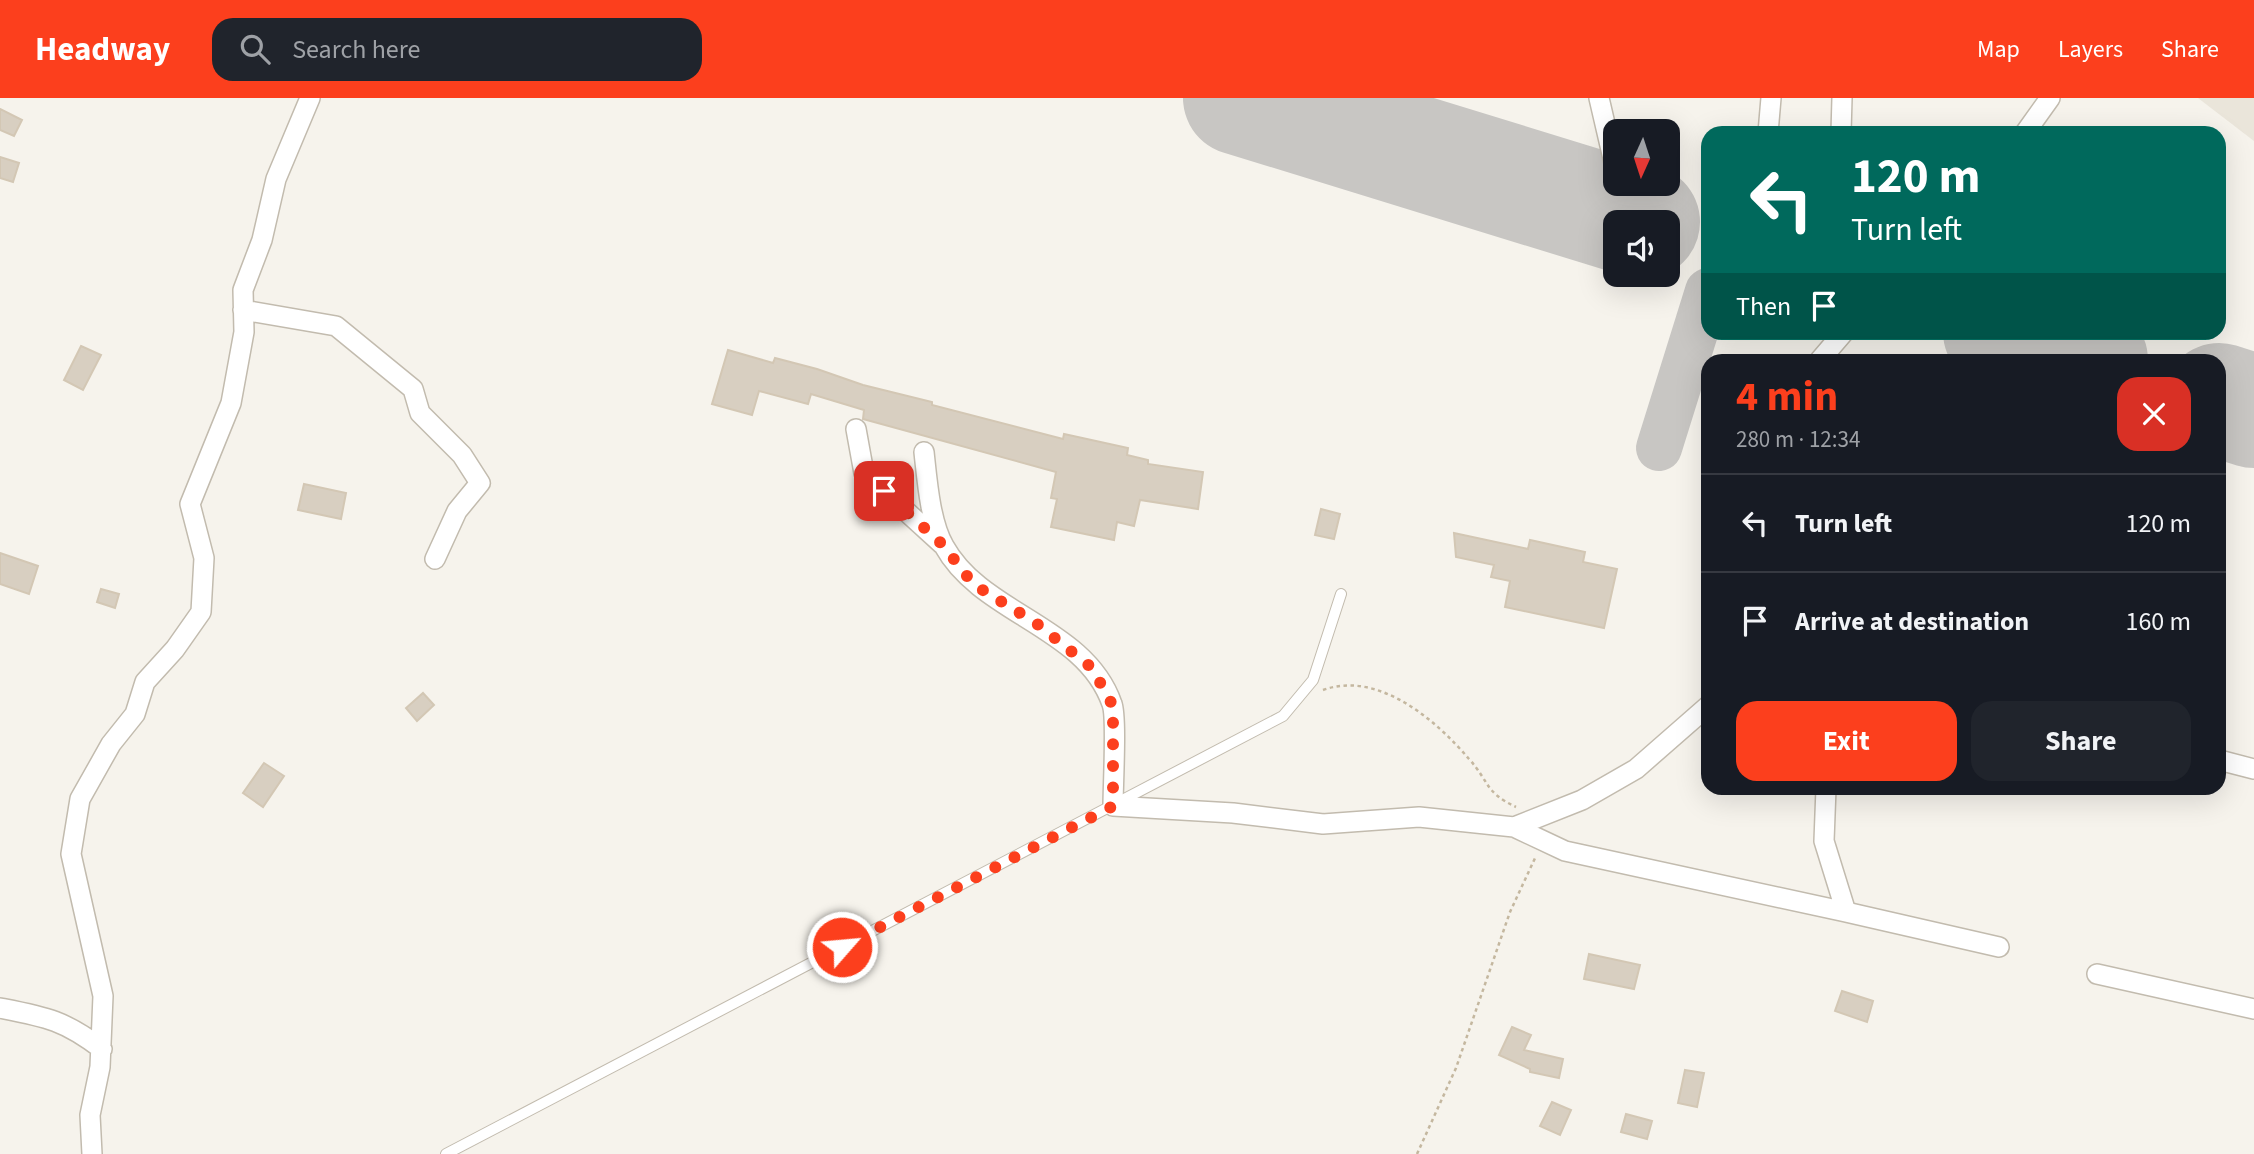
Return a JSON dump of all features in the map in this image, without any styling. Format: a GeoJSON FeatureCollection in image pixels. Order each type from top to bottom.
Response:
{"type":"FeatureCollection","features":[{"type":"Feature","properties":{"kind":"street"},"geometry":{"type":"LineString","coordinates":[[92,1154],[90,1115],[102,1049],[103,996],[71,854],[79,799],[111,744],[135,714],[145,682],[175,649],[201,612],[204,558],[190,504],[231,403],[244,332],[243,290],[262,240],[276,179],[310,98]]}},
{"type":"Feature","properties":{"kind":"street"},"geometry":{"type":"LineString","coordinates":[[1599,98],[1604,119]]}},
{"type":"Feature","properties":{"kind":"street"},"geometry":{"type":"LineString","coordinates":[[1769,126],[1771,98]]}},
{"type":"Feature","properties":{"kind":"street"},"geometry":{"type":"LineString","coordinates":[[1841,126],[1842,98]]}},
{"type":"Feature","properties":{"kind":"street"},"geometry":{"type":"LineString","coordinates":[[2030,126],[2050,98]]}},
{"type":"Feature","properties":{"kind":"street"},"geometry":{"type":"LineString","coordinates":[[243,310],[336,327],[413,389],[420,412],[462,455],[480,484],[457,511],[435,559]]}},
{"type":"Feature","properties":{"kind":"street"},"geometry":{"type":"LineString","coordinates":[[1826,354],[1837,340]]}},
{"type":"Feature","properties":{"kind":"street"},"geometry":{"type":"LineString","coordinates":[[856,429],[864,474],[943,545],[973,584],[1036,623],[1092,668],[1113,706],[1113,806],[1233,813],[1323,824],[1419,817],[1514,827],[1565,851],[1999,947]]}},
{"type":"Feature","properties":{"kind":"street"},"geometry":{"type":"LineString","coordinates":[[924,452],[929,493],[943,545]]}},
{"type":"Feature","properties":{"kind":"street"},"geometry":{"type":"LineString","coordinates":[[1514,827],[1546,817],[1636,769],[1701,717]]}},
{"type":"Feature","properties":{"kind":"street"},"geometry":{"type":"LineString","coordinates":[[2226,762],[2254,769]]}},
{"type":"Feature","properties":{"kind":"street"},"geometry":{"type":"LineString","coordinates":[[1826,795],[1824,841],[1846,912]]}},
{"type":"Feature","properties":{"kind":"street"},"geometry":{"type":"LineString","coordinates":[[2096,974],[2254,1009]]}},
{"type":"Feature","properties":{"kind":"street"},"geometry":{"type":"LineString","coordinates":[[0,1008],[53,1018],[78,1030],[102,1049]]}},
{"type":"Feature","properties":{"kind":"lane"},"geometry":{"type":"LineString","coordinates":[[446,1154],[1283,716],[1313,680],[1341,594]]}},
{"type":"Feature","properties":{"kind":"path"},"geometry":{"type":"LineString","coordinates":[[1294,702],[1348,684],[1382,692],[1443,729],[1473,762],[1482,781],[1497,798],[1546,817]]}},
{"type":"Feature","properties":{"kind":"path"},"geometry":{"type":"LineString","coordinates":[[1418,1154],[1456,1068],[1525,874],[1545,843]]}},
{"type":"Feature","properties":{"kind":"shaded area"},"geometry":{"type":"Polygon","coordinates":[[[2198,98],[2254,98],[2254,141],[2198,98]]]}},
{"type":"Feature","properties":{"kind":"building"},"geometry":{"type":"Polygon","coordinates":[[[0,109],[22,120],[14,136],[0,130],[0,109]]]}},
{"type":"Feature","properties":{"kind":"building"},"geometry":{"type":"Polygon","coordinates":[[[0,157],[19,163],[13,182],[0,178],[0,157]]]}},
{"type":"Feature","properties":{"kind":"building"},"geometry":{"type":"Polygon","coordinates":[[[81,346],[101,355],[83,390],[64,380],[81,346]]]}},
{"type":"Feature","properties":{"kind":"building"},"geometry":{"type":"Polygon","coordinates":[[[728,350],[773,363],[775,358],[817,369],[863,385],[932,402],[932,405],[1063,439],[1064,434],[1128,448],[1127,455],[1148,460],[1148,464],[1203,472],[1198,509],[1140,500],[1134,526],[1117,522],[1114,540],[1051,527],[1057,499],[1051,498],[1056,472],[863,419],[864,410],[811,394],[808,404],[759,391],[752,415],[712,404],[728,350]]]}},
{"type":"Feature","properties":{"kind":"building"},"geometry":{"type":"Polygon","coordinates":[[[304,484],[346,493],[341,519],[298,510],[304,484]]]}},
{"type":"Feature","properties":{"kind":"building"},"geometry":{"type":"Polygon","coordinates":[[[1321,509],[1340,514],[1334,539],[1315,535],[1321,509]]]}},
{"type":"Feature","properties":{"kind":"building"},"geometry":{"type":"Polygon","coordinates":[[[1454,533],[1528,549],[1530,540],[1585,552],[1583,562],[1617,569],[1604,628],[1505,607],[1510,581],[1491,577],[1494,565],[1456,557],[1454,533]]]}},
{"type":"Feature","properties":{"kind":"building"},"geometry":{"type":"Polygon","coordinates":[[[0,553],[38,566],[29,594],[0,584],[0,553]]]}},
{"type":"Feature","properties":{"kind":"building"},"geometry":{"type":"Polygon","coordinates":[[[101,589],[119,594],[115,608],[97,602],[101,589]]]}},
{"type":"Feature","properties":{"kind":"building"},"geometry":{"type":"Polygon","coordinates":[[[423,693],[434,705],[417,721],[406,708],[423,693]]]}},
{"type":"Feature","properties":{"kind":"building"},"geometry":{"type":"Polygon","coordinates":[[[264,763],[284,776],[263,807],[243,793],[264,763]]]}},
{"type":"Feature","properties":{"kind":"building"},"geometry":{"type":"Polygon","coordinates":[[[1589,954],[1640,965],[1634,989],[1584,979],[1589,954]]]}},
{"type":"Feature","properties":{"kind":"building"},"geometry":{"type":"Polygon","coordinates":[[[1842,991],[1873,1001],[1867,1022],[1835,1011],[1842,991]]]}},
{"type":"Feature","properties":{"kind":"building"},"geometry":{"type":"Polygon","coordinates":[[[1512,1027],[1531,1035],[1524,1050],[1563,1059],[1559,1078],[1530,1072],[1530,1069],[1499,1055],[1512,1027]]]}},
{"type":"Feature","properties":{"kind":"building"},"geometry":{"type":"Polygon","coordinates":[[[1685,1070],[1704,1073],[1697,1107],[1678,1103],[1685,1070]]]}},
{"type":"Feature","properties":{"kind":"building"},"geometry":{"type":"Polygon","coordinates":[[[1552,1102],[1571,1110],[1560,1135],[1540,1126],[1552,1102]]]}},
{"type":"Feature","properties":{"kind":"building"},"geometry":{"type":"Polygon","coordinates":[[[1626,1114],[1652,1121],[1647,1139],[1621,1132],[1626,1114]]]}},
{"type":"Feature","properties":{"kind":"taxiway"},"geometry":{"type":"LineString","coordinates":[[1659,448],[1701,313]]}},
{"type":"Feature","properties":{"kind":"runway"},"geometry":{"type":"LineString","coordinates":[[1240,98],[1604,210]]}},
{"type":"Feature","properties":{"kind":"runway"},"geometry":{"type":"LineString","coordinates":[[2026,340],[2072,354]]}},
{"type":"Feature","properties":{"kind":"runway"},"geometry":{"type":"LineString","coordinates":[[2226,402],[2254,411]]}},
{"type":"Feature","properties":{"kind":"route"},"geometry":{"type":"LineString","coordinates":[[842,947],[1113,806],[1113,706],[1092,668],[1036,623],[973,584],[943,545],[884,491]]}}]}
